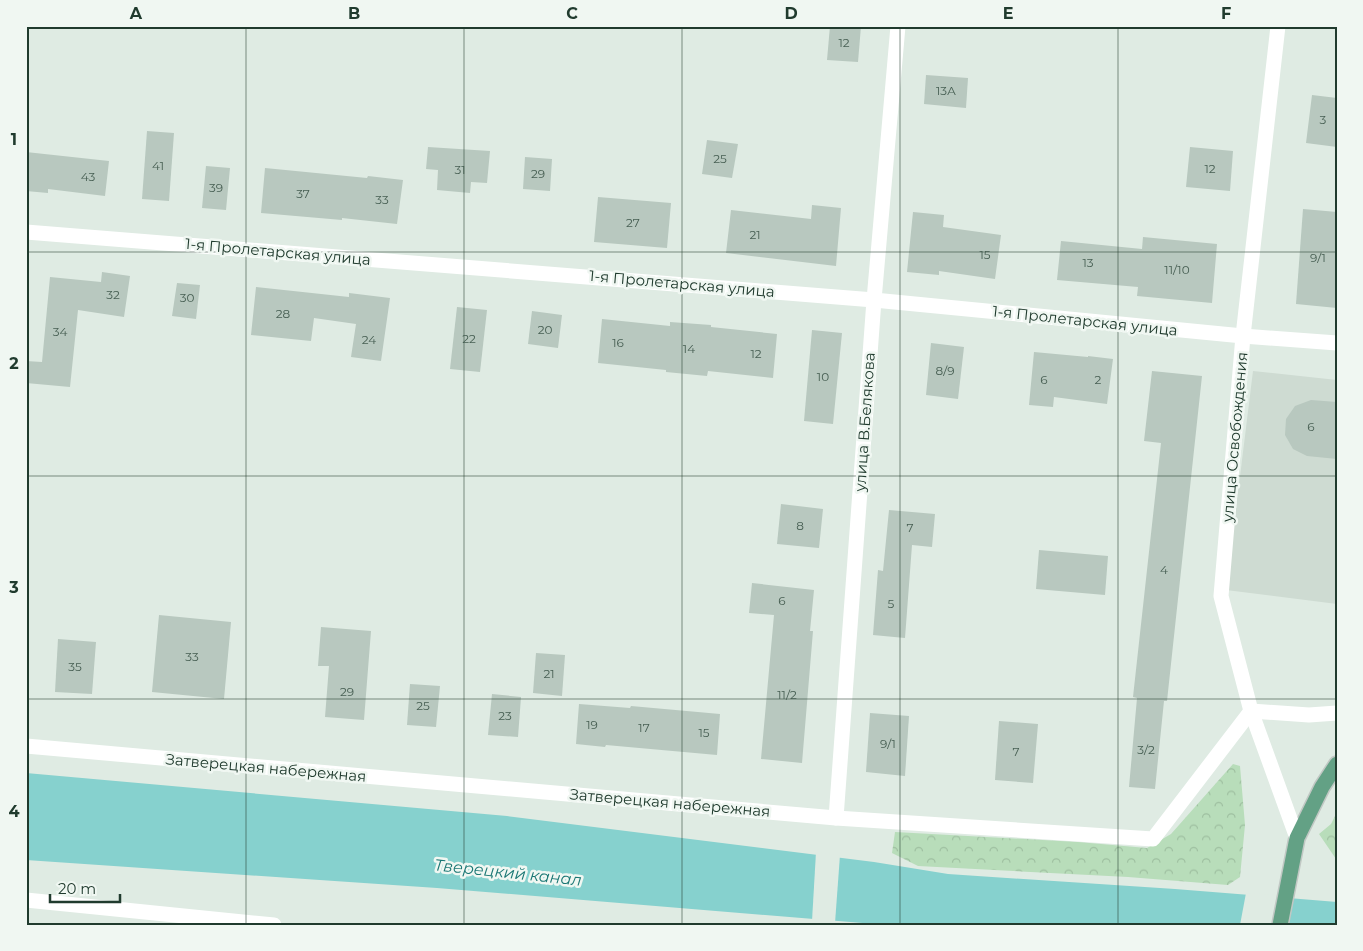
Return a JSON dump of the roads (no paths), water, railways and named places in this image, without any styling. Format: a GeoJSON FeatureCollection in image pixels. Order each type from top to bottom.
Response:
{"type":"FeatureCollection","features":[{"type":"Feature","properties":{"kind":"main road"},"geometry":{"type":"LineString","coordinates":[[1280,925],[1297,838],[1322,787],[1337,764]]}},
{"type":"Feature","properties":{"kind":"street","name":"улица В.Белякова"},"geometry":{"type":"LineString","coordinates":[[836,818],[874,300],[898,26]]}},
{"type":"Feature","properties":{"kind":"street","name":"улица Освобождения"},"geometry":{"type":"LineString","coordinates":[[1278,26],[1243,336],[1221,596],[1251,711],[1297,838]]}},
{"type":"Feature","properties":{"kind":"street","name":"1-я Пролетарская улица"},"geometry":{"type":"LineString","coordinates":[[26,232],[874,300],[1243,336],[1337,342]]}},
{"type":"Feature","properties":{"kind":"street","name":"Затверецкая набережная"},"geometry":{"type":"LineString","coordinates":[[26,746],[836,818],[1153,840],[1251,711]]}},
{"type":"Feature","properties":{"kind":"street"},"geometry":{"type":"LineString","coordinates":[[1251,711],[1309,715],[1337,713]]}},
{"type":"Feature","properties":{"kind":"street"},"geometry":{"type":"LineString","coordinates":[[26,900],[274,925]]}},
{"type":"Feature","properties":{"kind":"water","name":"Тверецкий канал"},"geometry":{"type":"Polygon","coordinates":[[[26,773],[507,816],[874,862],[948,874],[1337,902],[1337,925],[887,925],[437,888],[26,860],[26,773]]]}}]}
